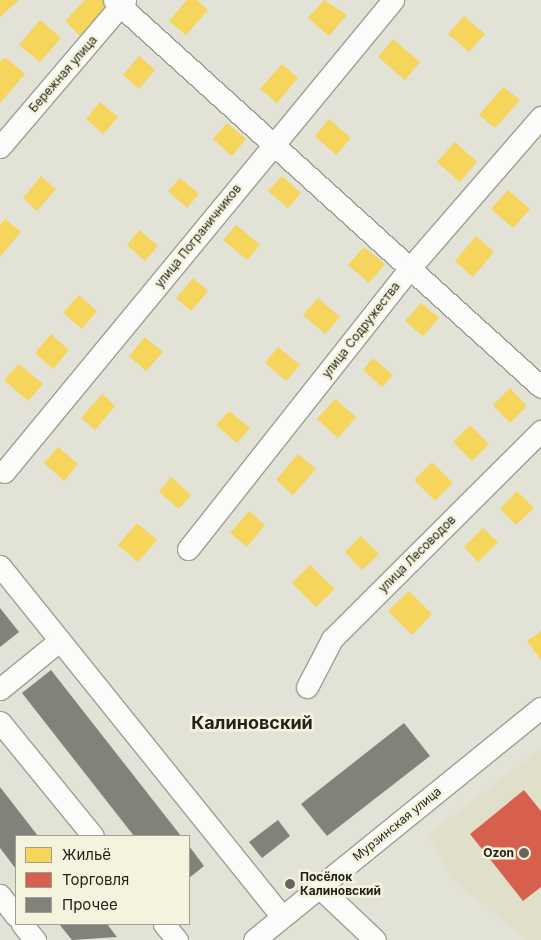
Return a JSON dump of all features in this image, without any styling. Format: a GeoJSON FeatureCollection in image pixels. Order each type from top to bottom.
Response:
{"type":"FeatureCollection","features":[{"type":"Feature","properties":{"kind":"street","name":"улица Пограничников"},"geometry":{"type":"LineString","coordinates":[[4,472],[393,0]]}},
{"type":"Feature","properties":{"kind":"street"},"geometry":{"type":"LineString","coordinates":[[120,2],[273,144],[541,387]]}},
{"type":"Feature","properties":{"kind":"street","name":"Бережная улица"},"geometry":{"type":"LineString","coordinates":[[0,147],[120,2]]}},
{"type":"Feature","properties":{"kind":"street","name":"улица Содружества"},"geometry":{"type":"LineString","coordinates":[[188,549],[410,268],[541,117]]}},
{"type":"Feature","properties":{"kind":"street","name":"улица Лесоводов"},"geometry":{"type":"LineString","coordinates":[[307,687],[332,639],[541,431]]}},
{"type":"Feature","properties":{"kind":"street"},"geometry":{"type":"LineString","coordinates":[[0,566],[282,917]]}},
{"type":"Feature","properties":{"kind":"street"},"geometry":{"type":"LineString","coordinates":[[0,689],[60,640]]}},
{"type":"Feature","properties":{"kind":"street","name":"Мурзинская улица"},"geometry":{"type":"LineString","coordinates":[[254,940],[541,708]]}},
{"type":"Feature","properties":{"kind":"street"},"geometry":{"type":"LineString","coordinates":[[0,722],[92,835]]}},
{"type":"Feature","properties":{"kind":"street"},"geometry":{"type":"LineString","coordinates":[[318,887],[375,940]]}},
{"type":"Feature","properties":{"kind":"street"},"geometry":{"type":"LineString","coordinates":[[0,895],[15,915]]}},
{"type":"Feature","properties":{"kind":"street"},"geometry":{"type":"LineString","coordinates":[[23,925],[35,940]]}},
{"type":"Feature","properties":{"kind":"street"},"geometry":{"type":"LineString","coordinates":[[165,925],[177,940]]}},
{"type":"Feature","properties":{"kind":"shaded area"},"geometry":{"type":"Polygon","coordinates":[[[541,748],[541,940],[528,940],[454,881],[428,835],[541,748]]]}},
{"type":"Feature","properties":{"kind":"building: Жильё"},"geometry":{"type":"Polygon","coordinates":[[[0,0],[19,0],[0,17],[0,0]]]}},
{"type":"Feature","properties":{"kind":"building: Жильё"},"geometry":{"type":"Polygon","coordinates":[[[85,0],[104,0],[110,6],[81,37],[65,21],[85,0]]]}},
{"type":"Feature","properties":{"kind":"building: Жильё"},"geometry":{"type":"Polygon","coordinates":[[[187,0],[197,0],[208,10],[186,35],[169,21],[187,0]]]}},
{"type":"Feature","properties":{"kind":"building: Жильё"},"geometry":{"type":"Polygon","coordinates":[[[324,0],[347,15],[329,36],[308,18],[324,0]]]}},
{"type":"Feature","properties":{"kind":"building: Жильё"},"geometry":{"type":"Polygon","coordinates":[[[464,16],[485,34],[469,52],[448,34],[464,16]]]}},
{"type":"Feature","properties":{"kind":"building: Жильё"},"geometry":{"type":"Polygon","coordinates":[[[40,20],[61,38],[40,62],[19,45],[40,20]]]}},
{"type":"Feature","properties":{"kind":"building: Жильё"},"geometry":{"type":"Polygon","coordinates":[[[393,39],[420,62],[405,80],[378,57],[393,39]]]}},
{"type":"Feature","properties":{"kind":"building: Жильё"},"geometry":{"type":"Polygon","coordinates":[[[139,56],[155,70],[139,89],[123,75],[139,56]]]}},
{"type":"Feature","properties":{"kind":"building: Жильё"},"geometry":{"type":"Polygon","coordinates":[[[5,57],[25,74],[0,103],[0,62],[5,57]]]}},
{"type":"Feature","properties":{"kind":"building: Жильё"},"geometry":{"type":"Polygon","coordinates":[[[282,64],[298,78],[277,103],[260,89],[282,64]]]}},
{"type":"Feature","properties":{"kind":"building: Жильё"},"geometry":{"type":"Polygon","coordinates":[[[503,87],[520,100],[495,128],[479,115],[503,87]]]}},
{"type":"Feature","properties":{"kind":"building: Жильё"},"geometry":{"type":"Polygon","coordinates":[[[100,102],[118,117],[103,134],[86,119],[100,102]]]}},
{"type":"Feature","properties":{"kind":"building: Жильё"},"geometry":{"type":"Polygon","coordinates":[[[329,119],[351,138],[336,155],[315,136],[329,119]]]}},
{"type":"Feature","properties":{"kind":"building: Жильё"},"geometry":{"type":"Polygon","coordinates":[[[227,123],[246,139],[232,156],[213,139],[227,123]]]}},
{"type":"Feature","properties":{"kind":"building: Жильё"},"geometry":{"type":"Polygon","coordinates":[[[455,142],[477,162],[460,182],[437,162],[455,142]]]}},
{"type":"Feature","properties":{"kind":"building: Жильё"},"geometry":{"type":"Polygon","coordinates":[[[41,176],[56,189],[37,211],[23,198],[41,176]]]}},
{"type":"Feature","properties":{"kind":"building: Жильё"},"geometry":{"type":"Polygon","coordinates":[[[282,176],[301,193],[288,208],[268,191],[282,176]]]}},
{"type":"Feature","properties":{"kind":"building: Жильё"},"geometry":{"type":"Polygon","coordinates":[[[180,178],[199,194],[187,208],[168,191],[180,178]]]}},
{"type":"Feature","properties":{"kind":"building: Жильё"},"geometry":{"type":"Polygon","coordinates":[[[508,190],[530,209],[513,228],[491,209],[508,190]]]}},
{"type":"Feature","properties":{"kind":"building: Жильё"},"geometry":{"type":"Polygon","coordinates":[[[5,219],[21,232],[0,257],[0,225],[5,219]]]}},
{"type":"Feature","properties":{"kind":"building: Жильё"},"geometry":{"type":"Polygon","coordinates":[[[236,225],[260,245],[247,260],[223,240],[236,225]]]}},
{"type":"Feature","properties":{"kind":"building: Жильё"},"geometry":{"type":"Polygon","coordinates":[[[139,230],[158,246],[145,261],[127,245],[139,230]]]}},
{"type":"Feature","properties":{"kind":"building: Жильё"},"geometry":{"type":"Polygon","coordinates":[[[476,236],[494,252],[473,277],[455,261],[476,236]]]}},
{"type":"Feature","properties":{"kind":"building: Жильё"},"geometry":{"type":"Polygon","coordinates":[[[364,247],[385,264],[369,283],[348,265],[364,247]]]}},
{"type":"Feature","properties":{"kind":"building: Жильё"},"geometry":{"type":"Polygon","coordinates":[[[193,278],[208,291],[191,311],[176,298],[193,278]]]}},
{"type":"Feature","properties":{"kind":"building: Жильё"},"geometry":{"type":"Polygon","coordinates":[[[79,295],[97,311],[82,329],[63,313],[79,295]]]}},
{"type":"Feature","properties":{"kind":"building: Жильё"},"geometry":{"type":"Polygon","coordinates":[[[318,298],[340,317],[325,334],[303,315],[318,298]]]}},
{"type":"Feature","properties":{"kind":"building: Жильё"},"geometry":{"type":"Polygon","coordinates":[[[421,303],[439,318],[423,336],[405,321],[421,303]]]}},
{"type":"Feature","properties":{"kind":"building: Жильё"},"geometry":{"type":"Polygon","coordinates":[[[51,334],[69,350],[53,369],[35,353],[51,334]]]}},
{"type":"Feature","properties":{"kind":"building: Жильё"},"geometry":{"type":"Polygon","coordinates":[[[145,337],[163,352],[146,371],[129,356],[145,337]]]}},
{"type":"Feature","properties":{"kind":"building: Жильё"},"geometry":{"type":"Polygon","coordinates":[[[278,347],[300,365],[286,381],[265,363],[278,347]]]}},
{"type":"Feature","properties":{"kind":"building: Жильё"},"geometry":{"type":"Polygon","coordinates":[[[373,358],[393,375],[382,387],[363,370],[373,358]]]}},
{"type":"Feature","properties":{"kind":"building: Жильё"},"geometry":{"type":"Polygon","coordinates":[[[19,364],[43,384],[28,401],[4,380],[19,364]]]}},
{"type":"Feature","properties":{"kind":"building: Жильё"},"geometry":{"type":"Polygon","coordinates":[[[510,388],[527,406],[510,423],[493,405],[510,388]]]}},
{"type":"Feature","properties":{"kind":"building: Жильё"},"geometry":{"type":"Polygon","coordinates":[[[102,394],[115,406],[95,430],[81,418],[102,394]]]}},
{"type":"Feature","properties":{"kind":"building: Жильё"},"geometry":{"type":"Polygon","coordinates":[[[335,399],[356,417],[338,438],[317,419],[335,399]]]}},
{"type":"Feature","properties":{"kind":"building: Жильё"},"geometry":{"type":"Polygon","coordinates":[[[229,411],[250,428],[237,443],[216,425],[229,411]]]}},
{"type":"Feature","properties":{"kind":"building: Жильё"},"geometry":{"type":"Polygon","coordinates":[[[470,425],[489,444],[472,461],[453,442],[470,425]]]}},
{"type":"Feature","properties":{"kind":"building: Жильё"},"geometry":{"type":"Polygon","coordinates":[[[58,447],[78,464],[64,481],[44,463],[58,447]]]}},
{"type":"Feature","properties":{"kind":"building: Жильё"},"geometry":{"type":"Polygon","coordinates":[[[298,454],[316,469],[293,495],[276,480],[298,454]]]}},
{"type":"Feature","properties":{"kind":"building: Жильё"},"geometry":{"type":"Polygon","coordinates":[[[432,462],[453,483],[435,501],[414,480],[432,462]]]}},
{"type":"Feature","properties":{"kind":"building: Жильё"},"geometry":{"type":"Polygon","coordinates":[[[171,477],[191,495],[179,509],[159,492],[171,477]]]}},
{"type":"Feature","properties":{"kind":"building: Жильё"},"geometry":{"type":"Polygon","coordinates":[[[517,491],[534,508],[516,525],[500,509],[517,491]]]}},
{"type":"Feature","properties":{"kind":"building: Жильё"},"geometry":{"type":"Polygon","coordinates":[[[249,511],[265,525],[247,547],[230,533],[249,511]]]}},
{"type":"Feature","properties":{"kind":"building: Жильё"},"geometry":{"type":"Polygon","coordinates":[[[137,523],[157,540],[138,562],[118,545],[137,523]]]}},
{"type":"Feature","properties":{"kind":"building: Жильё"},"geometry":{"type":"Polygon","coordinates":[[[483,528],[498,542],[478,562],[464,547],[483,528]]]}},
{"type":"Feature","properties":{"kind":"building: Жильё"},"geometry":{"type":"Polygon","coordinates":[[[361,536],[379,554],[362,570],[345,552],[361,536]]]}},
{"type":"Feature","properties":{"kind":"building: Жильё"},"geometry":{"type":"Polygon","coordinates":[[[310,565],[335,589],[316,607],[292,583],[310,565]]]}},
{"type":"Feature","properties":{"kind":"building: Жильё"},"geometry":{"type":"Polygon","coordinates":[[[409,591],[432,614],[412,635],[388,611],[409,591]]]}},
{"type":"Feature","properties":{"kind":"building: Жильё"},"geometry":{"type":"Polygon","coordinates":[[[541,631],[541,660],[527,641],[541,631]]]}},
{"type":"Feature","properties":{"kind":"building: Торговля"},"geometry":{"type":"Polygon","coordinates":[[[524,790],[541,811],[541,887],[523,901],[470,834],[524,790]]]}},
{"type":"Feature","properties":{"kind":"building: Прочее"},"geometry":{"type":"Polygon","coordinates":[[[0,608],[19,632],[0,647],[0,608]]]}},
{"type":"Feature","properties":{"kind":"building: Прочее"},"geometry":{"type":"Polygon","coordinates":[[[51,670],[180,835],[133,835],[22,693],[51,670]]]}},
{"type":"Feature","properties":{"kind":"building: Прочее"},"geometry":{"type":"Polygon","coordinates":[[[404,723],[430,756],[327,836],[301,804],[404,723]]]}},
{"type":"Feature","properties":{"kind":"building: Прочее"},"geometry":{"type":"Polygon","coordinates":[[[0,787],[37,835],[15,835],[15,868],[0,848],[0,787]]]}},
{"type":"Feature","properties":{"kind":"building: Прочее"},"geometry":{"type":"Polygon","coordinates":[[[278,820],[290,836],[262,858],[249,842],[278,820]]]}},
{"type":"Feature","properties":{"kind":"building: Прочее"},"geometry":{"type":"Polygon","coordinates":[[[190,847],[204,866],[190,877],[190,847]]]}},
{"type":"Feature","properties":{"kind":"building: Прочее"},"geometry":{"type":"Polygon","coordinates":[[[60,925],[108,925],[117,937],[72,940],[60,925]]]}},
{"type":"Feature","properties":{"kind":"place","name":"Ozon"},"geometry":{"type":"Point","coordinates":[524,853]}},
{"type":"Feature","properties":{"kind":"place","name":"Посёлок Калиновский"},"geometry":{"type":"Point","coordinates":[290,884]}},
{"type":"Feature","properties":{"kind":"district","name":"Калиновский"},"geometry":{"type":"Point","coordinates":[252,723]}}]}
